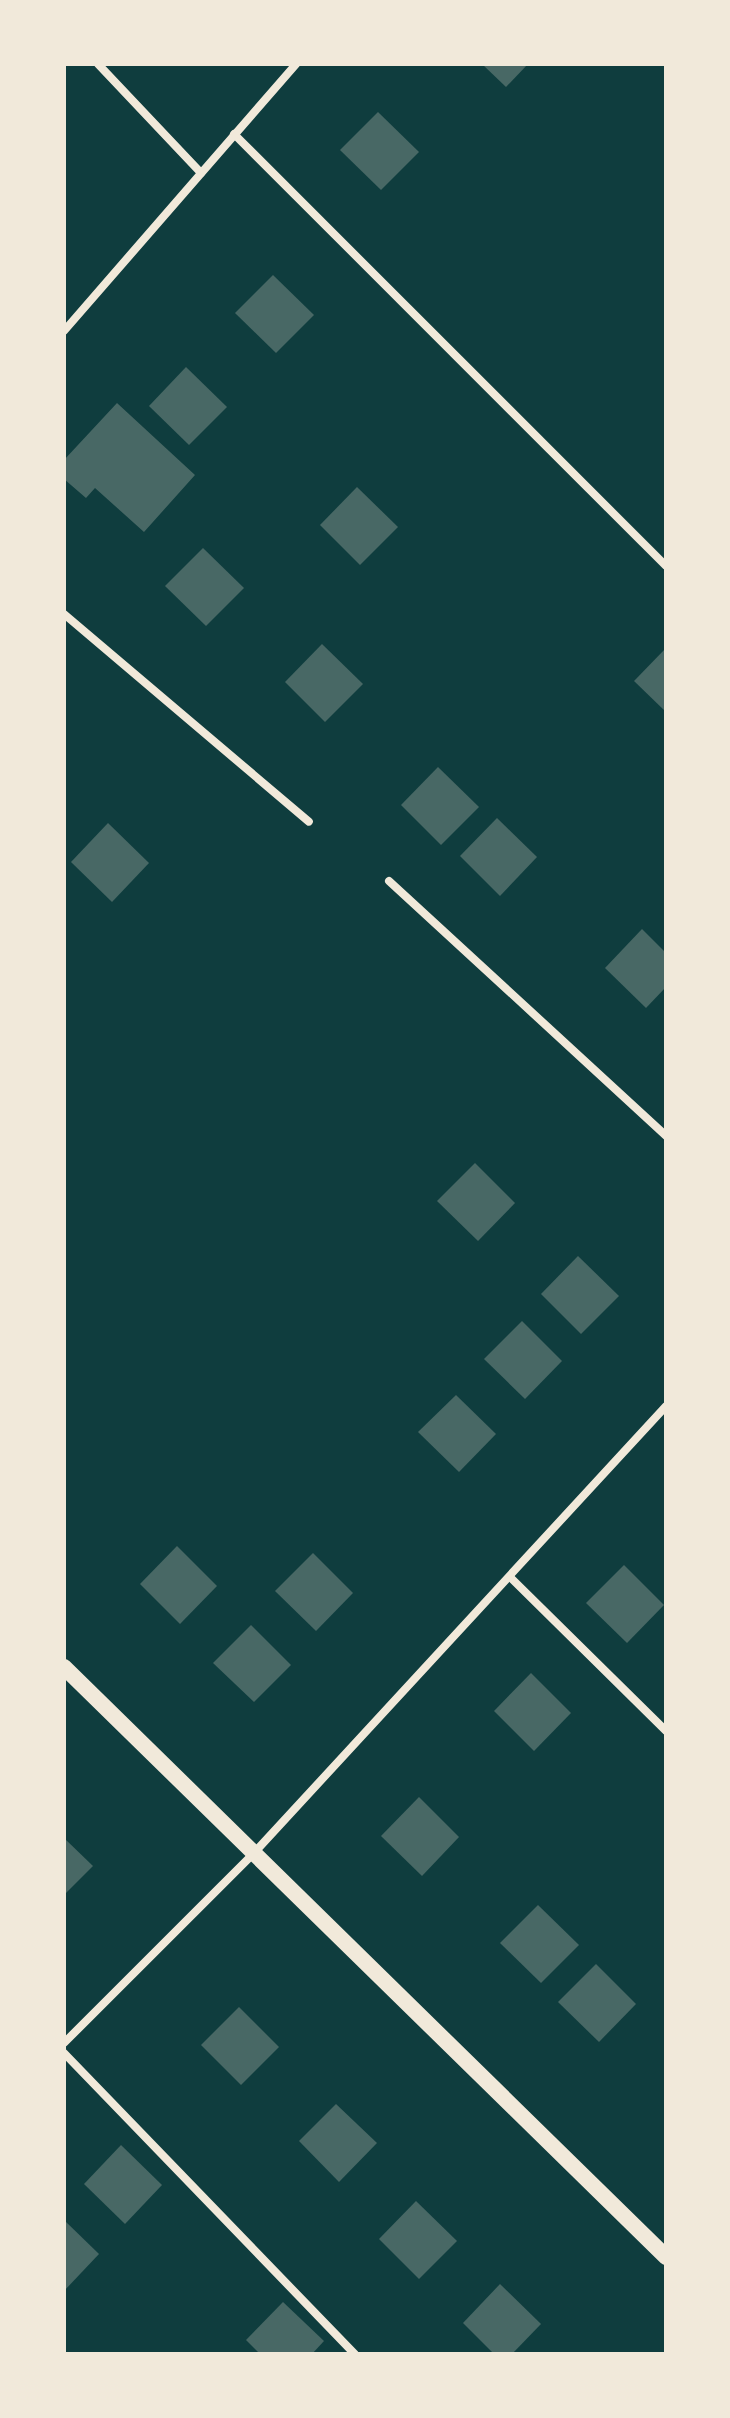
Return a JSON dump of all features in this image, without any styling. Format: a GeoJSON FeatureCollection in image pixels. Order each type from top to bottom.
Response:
{"type":"FeatureCollection","features":[{"type":"Feature","properties":{"kind":"main road"},"geometry":{"type":"LineString","coordinates":[[64,1667],[666,2257]]}},
{"type":"Feature","properties":{"kind":"street"},"geometry":{"type":"LineString","coordinates":[[98,64],[201,173]]}},
{"type":"Feature","properties":{"kind":"street"},"geometry":{"type":"LineString","coordinates":[[64,331],[296,64]]}},
{"type":"Feature","properties":{"kind":"street"},"geometry":{"type":"LineString","coordinates":[[234,134],[666,566]]}},
{"type":"Feature","properties":{"kind":"street"},"geometry":{"type":"LineString","coordinates":[[64,614],[309,822]]}},
{"type":"Feature","properties":{"kind":"street"},"geometry":{"type":"LineString","coordinates":[[389,881],[666,1136]]}},
{"type":"Feature","properties":{"kind":"street"},"geometry":{"type":"LineString","coordinates":[[64,2043],[254,1853],[511,1578],[666,1406]]}},
{"type":"Feature","properties":{"kind":"street"},"geometry":{"type":"LineString","coordinates":[[511,1578],[666,1731]]}},
{"type":"Feature","properties":{"kind":"street"},"geometry":{"type":"LineString","coordinates":[[64,2053],[355,2354]]}},
{"type":"Feature","properties":{"kind":"building"},"geometry":{"type":"Polygon","coordinates":[[[482,64],[528,64],[506,87],[482,64]]]}},
{"type":"Feature","properties":{"kind":"building"},"geometry":{"type":"Polygon","coordinates":[[[378,112],[419,152],[381,190],[340,150],[378,112]]]}},
{"type":"Feature","properties":{"kind":"building"},"geometry":{"type":"Polygon","coordinates":[[[273,275],[314,315],[276,353],[235,313],[273,275]]]}},
{"type":"Feature","properties":{"kind":"building"},"geometry":{"type":"Polygon","coordinates":[[[186,367],[227,407],[189,445],[149,406],[186,367]]]}},
{"type":"Feature","properties":{"kind":"building"},"geometry":{"type":"Polygon","coordinates":[[[117,403],[195,475],[144,532],[95,488],[86,498],[64,479],[64,460],[117,403]]]}},
{"type":"Feature","properties":{"kind":"building"},"geometry":{"type":"Polygon","coordinates":[[[357,487],[398,527],[360,565],[320,525],[357,487]]]}},
{"type":"Feature","properties":{"kind":"building"},"geometry":{"type":"Polygon","coordinates":[[[203,548],[244,588],[206,626],[165,586],[203,548]]]}},
{"type":"Feature","properties":{"kind":"building"},"geometry":{"type":"Polygon","coordinates":[[[322,644],[363,684],[325,722],[285,682],[322,644]]]}},
{"type":"Feature","properties":{"kind":"building"},"geometry":{"type":"Polygon","coordinates":[[[666,648],[666,712],[634,681],[666,648]]]}},
{"type":"Feature","properties":{"kind":"building"},"geometry":{"type":"Polygon","coordinates":[[[438,767],[479,807],[441,845],[401,805],[438,767]]]}},
{"type":"Feature","properties":{"kind":"building"},"geometry":{"type":"Polygon","coordinates":[[[497,818],[537,857],[500,896],[460,856],[497,818]]]}},
{"type":"Feature","properties":{"kind":"building"},"geometry":{"type":"Polygon","coordinates":[[[108,823],[149,863],[112,902],[71,862],[108,823]]]}},
{"type":"Feature","properties":{"kind":"building"},"geometry":{"type":"Polygon","coordinates":[[[642,929],[666,953],[666,987],[646,1008],[605,968],[642,929]]]}},
{"type":"Feature","properties":{"kind":"building"},"geometry":{"type":"Polygon","coordinates":[[[475,1163],[515,1203],[478,1241],[437,1201],[475,1163]]]}},
{"type":"Feature","properties":{"kind":"building"},"geometry":{"type":"Polygon","coordinates":[[[578,1256],[619,1296],[581,1334],[541,1294],[578,1256]]]}},
{"type":"Feature","properties":{"kind":"building"},"geometry":{"type":"Polygon","coordinates":[[[522,1321],[562,1361],[525,1399],[484,1359],[522,1321]]]}},
{"type":"Feature","properties":{"kind":"building"},"geometry":{"type":"Polygon","coordinates":[[[456,1395],[496,1434],[459,1472],[418,1432],[456,1395]]]}},
{"type":"Feature","properties":{"kind":"building"},"geometry":{"type":"Polygon","coordinates":[[[177,1546],[217,1586],[180,1624],[140,1584],[177,1546]]]}},
{"type":"Feature","properties":{"kind":"building"},"geometry":{"type":"Polygon","coordinates":[[[313,1553],[353,1593],[316,1631],[275,1591],[313,1553]]]}},
{"type":"Feature","properties":{"kind":"building"},"geometry":{"type":"Polygon","coordinates":[[[624,1565],[664,1605],[627,1643],[586,1603],[624,1565]]]}},
{"type":"Feature","properties":{"kind":"building"},"geometry":{"type":"Polygon","coordinates":[[[251,1625],[291,1665],[254,1702],[213,1663],[251,1625]]]}},
{"type":"Feature","properties":{"kind":"building"},"geometry":{"type":"Polygon","coordinates":[[[531,1673],[571,1713],[534,1751],[494,1711],[531,1673]]]}},
{"type":"Feature","properties":{"kind":"building"},"geometry":{"type":"Polygon","coordinates":[[[419,1797],[459,1837],[422,1876],[381,1836],[419,1797]]]}},
{"type":"Feature","properties":{"kind":"building"},"geometry":{"type":"Polygon","coordinates":[[[64,1838],[93,1866],[64,1895],[64,1838]]]}},
{"type":"Feature","properties":{"kind":"building"},"geometry":{"type":"Polygon","coordinates":[[[538,1905],[579,1945],[541,1983],[500,1943],[538,1905]]]}},
{"type":"Feature","properties":{"kind":"building"},"geometry":{"type":"Polygon","coordinates":[[[596,1964],[636,2004],[599,2042],[558,2002],[596,1964]]]}},
{"type":"Feature","properties":{"kind":"building"},"geometry":{"type":"Polygon","coordinates":[[[239,2007],[279,2047],[241,2085],[201,2045],[239,2007]]]}},
{"type":"Feature","properties":{"kind":"building"},"geometry":{"type":"Polygon","coordinates":[[[336,2104],[377,2143],[339,2182],[299,2141],[336,2104]]]}},
{"type":"Feature","properties":{"kind":"building"},"geometry":{"type":"Polygon","coordinates":[[[121,2145],[162,2185],[125,2224],[84,2184],[121,2145]]]}},
{"type":"Feature","properties":{"kind":"building"},"geometry":{"type":"Polygon","coordinates":[[[416,2201],[457,2241],[419,2279],[379,2239],[416,2201]]]}},
{"type":"Feature","properties":{"kind":"building"},"geometry":{"type":"Polygon","coordinates":[[[64,2220],[99,2254],[64,2291],[64,2220]]]}},
{"type":"Feature","properties":{"kind":"building"},"geometry":{"type":"Polygon","coordinates":[[[500,2284],[541,2324],[512,2354],[494,2354],[463,2323],[500,2284]]]}},
{"type":"Feature","properties":{"kind":"building"},"geometry":{"type":"Polygon","coordinates":[[[283,2302],[324,2341],[312,2354],[260,2354],[246,2340],[283,2302]]]}}]}
